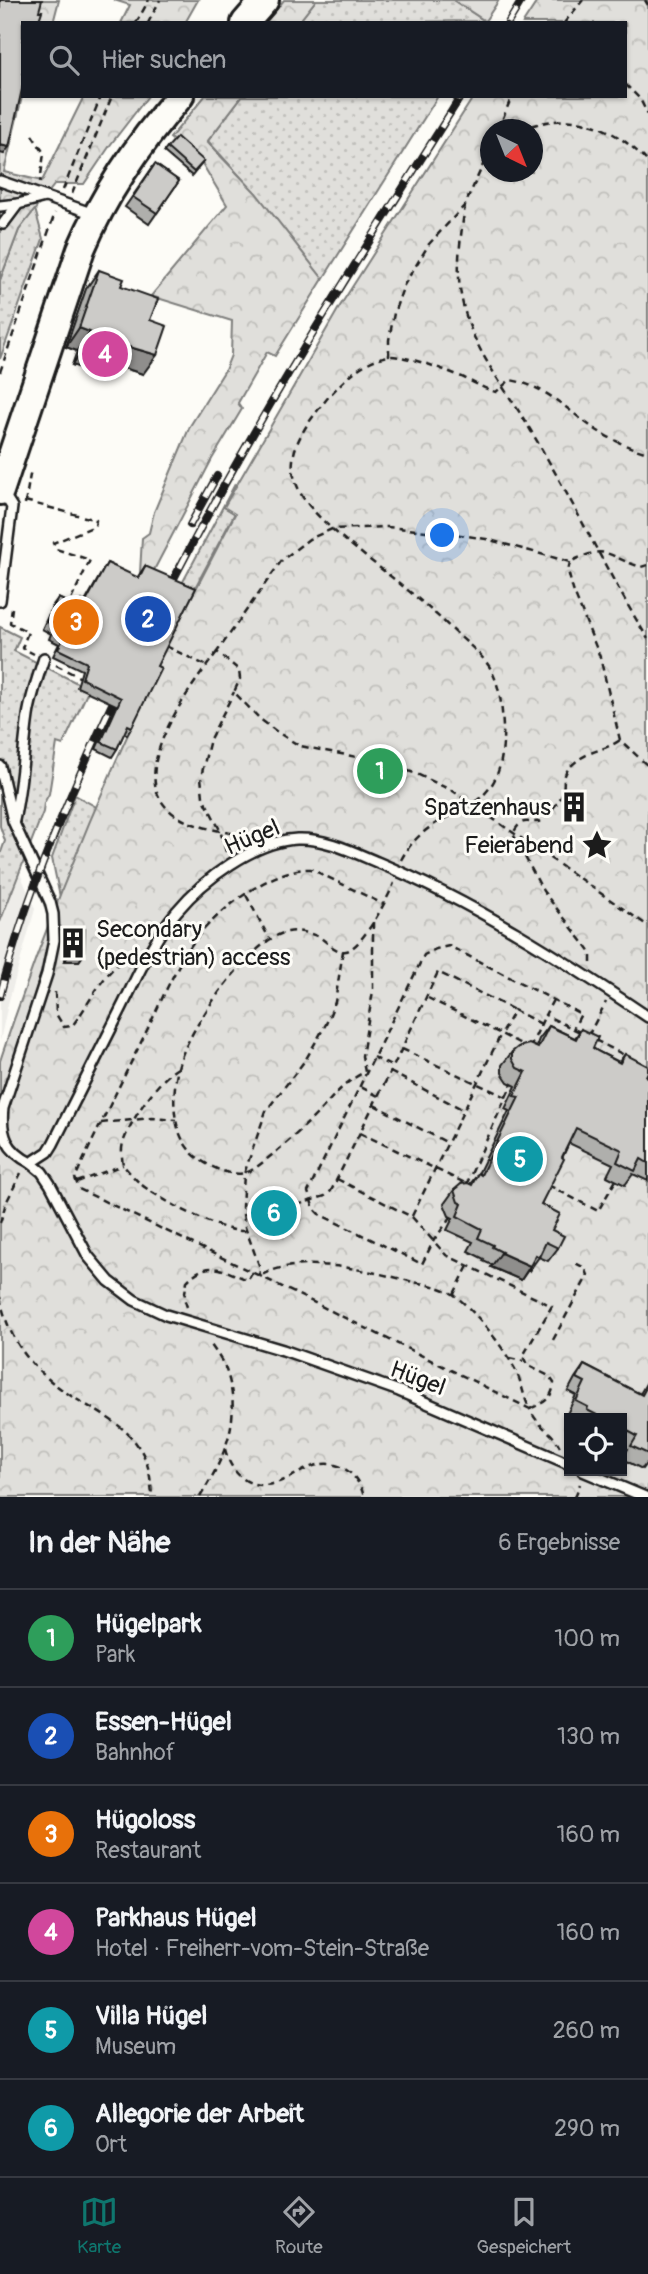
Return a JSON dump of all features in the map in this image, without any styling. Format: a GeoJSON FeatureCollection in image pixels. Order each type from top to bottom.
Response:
{"type":"FeatureCollection","features":[{"type":"Feature","properties":{"kind":"main road"},"geometry":{"type":"LineString","coordinates":[[247,21],[265,0]]}},
{"type":"Feature","properties":{"kind":"main road"},"geometry":{"type":"LineString","coordinates":[[0,490],[81,249],[95,215],[133,153],[178,98]]}},
{"type":"Feature","properties":{"kind":"lane"},"geometry":{"type":"LineString","coordinates":[[0,181],[95,215]]}},
{"type":"Feature","properties":{"kind":"lane"},"geometry":{"type":"LineString","coordinates":[[3,224],[18,204],[19,186]]}},
{"type":"Feature","properties":{"kind":"lane"},"geometry":{"type":"LineString","coordinates":[[0,206],[18,204],[42,195]]}},
{"type":"Feature","properties":{"kind":"lane"},"geometry":{"type":"LineString","coordinates":[[0,490],[12,507],[0,601]]}},
{"type":"Feature","properties":{"kind":"lane"},"geometry":{"type":"LineString","coordinates":[[13,821],[20,792],[28,718],[44,658]]}},
{"type":"Feature","properties":{"kind":"lane","name":"Hügel"},"geometry":{"type":"LineString","coordinates":[[0,766],[13,821],[45,889],[53,914],[54,940],[47,974],[0,1121],[5,1142],[42,1172],[88,1255],[109,1281],[134,1300],[166,1315],[318,1362],[399,1391],[564,1462]]}},
{"type":"Feature","properties":{"kind":"lane","name":"Hügel"},"geometry":{"type":"LineString","coordinates":[[31,1163],[48,1152],[53,1144],[148,955],[176,912],[209,879],[229,865],[273,844],[295,839],[315,840],[337,845],[398,870],[500,924],[587,976],[648,1017]]}},
{"type":"Feature","properties":{"kind":"lane"},"geometry":{"type":"LineString","coordinates":[[595,1476],[645,1497]]}},
{"type":"Feature","properties":{"kind":"path"},"geometry":{"type":"LineString","coordinates":[[137,21],[149,0]]}},
{"type":"Feature","properties":{"kind":"path"},"geometry":{"type":"LineString","coordinates":[[149,21],[160,0]]}},
{"type":"Feature","properties":{"kind":"path"},"geometry":{"type":"LineString","coordinates":[[566,21],[583,0]]}},
{"type":"Feature","properties":{"kind":"path"},"geometry":{"type":"LineString","coordinates":[[645,0],[648,5]]}},
{"type":"Feature","properties":{"kind":"path"},"geometry":{"type":"LineString","coordinates":[[627,86],[640,99],[648,115]]}},
{"type":"Feature","properties":{"kind":"path"},"geometry":{"type":"LineString","coordinates":[[0,372],[100,98]]}},
{"type":"Feature","properties":{"kind":"path"},"geometry":{"type":"LineString","coordinates":[[64,203],[111,98]]}},
{"type":"Feature","properties":{"kind":"path"},"geometry":{"type":"LineString","coordinates":[[503,119],[511,98]]}},
{"type":"Feature","properties":{"kind":"path"},"geometry":{"type":"LineString","coordinates":[[543,122],[576,120],[596,126],[618,136],[648,162]]}},
{"type":"Feature","properties":{"kind":"path"},"geometry":{"type":"LineString","coordinates":[[32,135],[44,153],[42,195]]}},
{"type":"Feature","properties":{"kind":"path"},"geometry":{"type":"LineString","coordinates":[[389,356],[394,313],[404,285],[429,244],[465,205],[480,173]]}},
{"type":"Feature","properties":{"kind":"path"},"geometry":{"type":"LineString","coordinates":[[465,205],[459,254],[461,299],[476,342],[530,427],[616,587],[648,639]]}},
{"type":"Feature","properties":{"kind":"path"},"geometry":{"type":"LineString","coordinates":[[365,1072],[350,1079],[292,1138],[244,1174],[223,1171],[203,1163],[178,1133],[175,1096],[178,1068],[190,1038],[220,991],[255,951],[269,939],[286,932],[303,932],[320,937],[338,950],[343,951],[355,946],[393,888],[405,852],[422,834],[473,804],[490,790],[501,764],[502,710],[494,677],[485,661],[451,628],[332,529],[306,502],[299,491],[293,471],[296,448],[316,413],[335,390],[363,366],[389,356],[444,371],[496,392],[510,380],[538,387],[610,438],[632,449],[648,453]]}},
{"type":"Feature","properties":{"kind":"path"},"geometry":{"type":"LineString","coordinates":[[26,501],[96,520],[95,526],[52,543],[56,549],[90,560],[66,611]]}},
{"type":"Feature","properties":{"kind":"path"},"geometry":{"type":"LineString","coordinates":[[273,844],[186,821],[169,810],[158,796],[154,779],[156,758],[167,729],[184,697],[251,601],[282,561],[310,539],[332,529],[387,527],[486,539],[571,562],[589,552],[598,551],[641,567],[648,565]]}},
{"type":"Feature","properties":{"kind":"path"},"geometry":{"type":"LineString","coordinates":[[571,562],[570,579],[600,657],[620,740],[648,766]]}},
{"type":"Feature","properties":{"kind":"path"},"geometry":{"type":"LineString","coordinates":[[9,623],[28,632],[22,648],[81,678]]}},
{"type":"Feature","properties":{"kind":"path"},"geometry":{"type":"LineString","coordinates":[[166,646],[207,666]]}},
{"type":"Feature","properties":{"kind":"path"},"geometry":{"type":"LineString","coordinates":[[217,652],[239,670],[240,679],[210,739],[201,777],[203,797],[220,830],[229,865]]}},
{"type":"Feature","properties":{"kind":"path"},"geometry":{"type":"LineString","coordinates":[[234,692],[260,719],[300,746],[401,768],[441,785],[473,804],[648,926]]}},
{"type":"Feature","properties":{"kind":"path"},"geometry":{"type":"LineString","coordinates":[[513,834],[523,822],[542,821],[561,797],[563,778],[574,763],[596,749],[613,745],[620,740]]}},
{"type":"Feature","properties":{"kind":"path"},"geometry":{"type":"LineString","coordinates":[[513,834],[543,891],[591,953],[592,961],[587,976]]}},
{"type":"Feature","properties":{"kind":"path"},"geometry":{"type":"LineString","coordinates":[[383,904],[312,869],[301,868],[286,873],[227,908],[197,937],[171,982],[75,1178],[79,1189],[530,1409]]}},
{"type":"Feature","properties":{"kind":"path"},"geometry":{"type":"LineString","coordinates":[[246,895],[269,939]]}},
{"type":"Feature","properties":{"kind":"path"},"geometry":{"type":"LineString","coordinates":[[365,1072],[362,1056],[373,991],[373,922]]}},
{"type":"Feature","properties":{"kind":"path"},"geometry":{"type":"LineString","coordinates":[[451,1217],[434,1240],[422,1264],[319,1214],[310,1202],[307,1192],[424,955],[449,946],[581,1014],[573,1029]]}},
{"type":"Feature","properties":{"kind":"path"},"geometry":{"type":"LineString","coordinates":[[260,1276],[259,1265],[246,1231],[242,1207],[244,1174],[266,1111],[306,1059],[326,1024],[335,1002],[343,951]]}},
{"type":"Feature","properties":{"kind":"path"},"geometry":{"type":"LineString","coordinates":[[54,991],[58,1020],[68,1028],[75,1023],[96,990],[127,956],[135,952],[148,955]]}},
{"type":"Feature","properties":{"kind":"path"},"geometry":{"type":"LineString","coordinates":[[285,1209],[310,1202],[331,1191],[438,972],[541,1024]]}},
{"type":"Feature","properties":{"kind":"path"},"geometry":{"type":"LineString","coordinates":[[427,997],[530,1048],[553,1000]]}},
{"type":"Feature","properties":{"kind":"path"},"geometry":{"type":"LineString","coordinates":[[412,1217],[514,1010]]}},
{"type":"Feature","properties":{"kind":"path"},"geometry":{"type":"LineString","coordinates":[[588,1036],[602,1010]]}},
{"type":"Feature","properties":{"kind":"path"},"geometry":{"type":"LineString","coordinates":[[545,1015],[635,1060]]}},
{"type":"Feature","properties":{"kind":"path"},"geometry":{"type":"LineString","coordinates":[[402,1049],[506,1097]]}},
{"type":"Feature","properties":{"kind":"path"},"geometry":{"type":"LineString","coordinates":[[373,1057],[393,1067]]}},
{"type":"Feature","properties":{"kind":"path"},"geometry":{"type":"LineString","coordinates":[[178,1068],[150,1094],[135,1119],[122,1144],[123,1165],[139,1183],[162,1199],[236,1232],[246,1231]]}},
{"type":"Feature","properties":{"kind":"path"},"geometry":{"type":"LineString","coordinates":[[390,1072],[464,1110]]}},
{"type":"Feature","properties":{"kind":"path"},"geometry":{"type":"LineString","coordinates":[[463,1190],[512,1084]]}},
{"type":"Feature","properties":{"kind":"path"},"geometry":{"type":"LineString","coordinates":[[359,1086],[378,1096]]}},
{"type":"Feature","properties":{"kind":"path"},"geometry":{"type":"LineString","coordinates":[[374,1105],[448,1143]]}},
{"type":"Feature","properties":{"kind":"path"},"geometry":{"type":"LineString","coordinates":[[101,1123],[152,1118],[176,1120]]}},
{"type":"Feature","properties":{"kind":"path"},"geometry":{"type":"LineString","coordinates":[[360,1133],[467,1183]]}},
{"type":"Feature","properties":{"kind":"path"},"geometry":{"type":"LineString","coordinates":[[0,1223],[12,1187],[31,1163]]}},
{"type":"Feature","properties":{"kind":"path"},"geometry":{"type":"LineString","coordinates":[[77,1182],[123,1165]]}},
{"type":"Feature","properties":{"kind":"path"},"geometry":{"type":"LineString","coordinates":[[337,1180],[412,1217],[446,1255],[552,1306],[523,1356],[523,1361]]}},
{"type":"Feature","properties":{"kind":"path"},"geometry":{"type":"LineString","coordinates":[[548,1185],[598,1211],[616,1180]]}},
{"type":"Feature","properties":{"kind":"path"},"geometry":{"type":"LineString","coordinates":[[553,1340],[588,1275],[585,1268],[573,1262]]}},
{"type":"Feature","properties":{"kind":"path"},"geometry":{"type":"LineString","coordinates":[[454,1294],[468,1265]]}},
{"type":"Feature","properties":{"kind":"path"},"geometry":{"type":"LineString","coordinates":[[260,1276],[272,1269],[326,1266],[436,1286],[454,1294],[485,1327],[508,1358],[517,1372],[524,1398],[535,1421],[555,1438],[564,1456]]}},
{"type":"Feature","properties":{"kind":"path"},"geometry":{"type":"LineString","coordinates":[[200,1497],[225,1450],[234,1405],[225,1368],[197,1325],[184,1298],[187,1281],[202,1269],[221,1269],[248,1280],[253,1272]]}},
{"type":"Feature","properties":{"kind":"path"},"geometry":{"type":"LineString","coordinates":[[0,1297],[4,1316],[14,1339],[33,1367],[53,1385],[111,1420],[138,1445],[147,1464],[152,1497]]}},
{"type":"Feature","properties":{"kind":"path"},"geometry":{"type":"LineString","coordinates":[[508,1358],[523,1361],[527,1366],[549,1376],[554,1383],[550,1398],[530,1409]]}},
{"type":"Feature","properties":{"kind":"path"},"geometry":{"type":"LineString","coordinates":[[225,1450],[229,1464],[236,1474],[254,1483],[274,1484],[313,1466],[336,1465],[356,1477],[364,1497]]}},
{"type":"Feature","properties":{"kind":"shaded area"},"geometry":{"type":"Polygon","coordinates":[[[19,871],[35,909],[0,1041],[0,922],[19,871]]]}},
{"type":"Feature","properties":{"kind":"green space"},"geometry":{"type":"Polygon","coordinates":[[[0,0],[59,0],[54,21],[21,21],[22,98],[4,172],[42,181],[83,98],[146,98],[84,184],[55,184],[19,230],[0,280],[0,0]]]}},
{"type":"Feature","properties":{"kind":"green space"},"geometry":{"type":"Polygon","coordinates":[[[114,0],[198,0],[186,21],[122,21],[130,5],[114,0]]]}},
{"type":"Feature","properties":{"kind":"green space"},"geometry":{"type":"Polygon","coordinates":[[[284,0],[316,0],[300,21],[267,21],[284,0]]]}},
{"type":"Feature","properties":{"kind":"green space"},"geometry":{"type":"Polygon","coordinates":[[[316,0],[453,0],[485,21],[300,21],[316,0]]]}},
{"type":"Feature","properties":{"kind":"green space"},"geometry":{"type":"Polygon","coordinates":[[[453,0],[499,0],[485,21],[453,0]]]}},
{"type":"Feature","properties":{"kind":"green space"},"geometry":{"type":"Polygon","coordinates":[[[538,0],[648,0],[648,1497],[0,1497],[0,1061],[72,866],[155,676],[152,673],[235,514],[224,507],[340,306],[473,98],[627,98],[627,21],[524,21],[538,0]]]}},
{"type":"Feature","properties":{"kind":"green space"},"geometry":{"type":"Polygon","coordinates":[[[203,98],[240,98],[207,142],[256,193],[323,279],[275,356],[267,352],[238,403],[242,409],[212,459],[153,572],[140,573],[142,538],[149,533],[154,512],[190,426],[225,370],[231,355],[232,321],[151,296],[227,205],[203,165],[170,138],[203,98]]]}},
{"type":"Feature","properties":{"kind":"green space"},"geometry":{"type":"Polygon","coordinates":[[[240,98],[437,98],[323,279],[256,194],[208,141],[240,98]]]}},
{"type":"Feature","properties":{"kind":"green space"},"geometry":{"type":"Polygon","coordinates":[[[35,209],[43,239],[0,359],[0,280],[19,230],[35,209]]]}},
{"type":"Feature","properties":{"kind":"green space"},"geometry":{"type":"Polygon","coordinates":[[[235,484],[237,485],[224,507],[235,513],[190,597],[178,591],[235,484]]]}},
{"type":"Feature","properties":{"kind":"green space"},"geometry":{"type":"Polygon","coordinates":[[[0,627],[20,637],[14,651],[89,689],[63,745],[57,743],[49,794],[0,922],[0,855],[5,841],[0,826],[0,627]]]}},
{"type":"Feature","properties":{"kind":"green space"},"geometry":{"type":"Polygon","coordinates":[[[75,795],[98,808],[60,897],[52,858],[75,795]]]}},
{"type":"Feature","properties":{"kind":"building"},"geometry":{"type":"Polygon","coordinates":[[[0,0],[42,0],[39,21],[21,21],[21,94],[9,147],[0,145],[0,0]]]}},
{"type":"Feature","properties":{"kind":"building"},"geometry":{"type":"Polygon","coordinates":[[[177,137],[204,161],[194,172],[167,148],[177,137]]]}},
{"type":"Feature","properties":{"kind":"building"},"geometry":{"type":"Polygon","coordinates":[[[155,164],[179,181],[157,213],[133,197],[155,164]]]}},
{"type":"Feature","properties":{"kind":"building"},"geometry":{"type":"Polygon","coordinates":[[[99,270],[124,279],[121,286],[158,299],[150,320],[167,326],[157,355],[126,346],[122,358],[85,346],[90,332],[79,328],[99,270]]]}},
{"type":"Feature","properties":{"kind":"building"},"geometry":{"type":"Polygon","coordinates":[[[107,563],[139,578],[145,566],[196,588],[157,666],[161,668],[132,727],[128,725],[117,749],[101,742],[121,698],[82,679],[87,663],[58,649],[64,637],[54,632],[56,626],[47,622],[58,598],[78,607],[81,600],[86,602],[107,563]]]}},
{"type":"Feature","properties":{"kind":"building"},"geometry":{"type":"Polygon","coordinates":[[[71,929],[85,929],[84,954],[70,953],[71,929]]]}},
{"type":"Feature","properties":{"kind":"building"},"geometry":{"type":"Polygon","coordinates":[[[549,1026],[576,1039],[581,1029],[598,1037],[593,1048],[597,1051],[620,1063],[625,1054],[648,1066],[648,1163],[641,1159],[635,1171],[617,1162],[622,1150],[576,1128],[541,1204],[560,1214],[552,1230],[564,1236],[558,1248],[546,1242],[539,1257],[536,1255],[530,1266],[501,1253],[492,1247],[493,1245],[478,1238],[482,1229],[457,1216],[462,1204],[458,1202],[454,1190],[461,1184],[472,1185],[478,1173],[481,1175],[519,1097],[514,1096],[526,1072],[517,1068],[512,1052],[529,1044],[538,1048],[549,1026]]]}},
{"type":"Feature","properties":{"kind":"building"},"geometry":{"type":"Polygon","coordinates":[[[584,1365],[642,1395],[648,1384],[648,1454],[631,1446],[637,1436],[627,1431],[627,1413],[593,1413],[576,1401],[585,1382],[577,1378],[584,1365]]]}},
{"type":"Feature","properties":{"kind":"railway"},"geometry":{"type":"LineString","coordinates":[[509,21],[522,0]]}},
{"type":"Feature","properties":{"kind":"railway"},"geometry":{"type":"LineString","coordinates":[[165,596],[270,405],[460,98]]}},
{"type":"Feature","properties":{"kind":"railway"},"geometry":{"type":"LineString","coordinates":[[190,525],[217,476]]}},
{"type":"Feature","properties":{"kind":"railway"},"geometry":{"type":"LineString","coordinates":[[0,996],[11,956],[52,839],[120,687]]}},
{"type":"Feature","properties":{"kind":"place","name":"Parkhaus Hügel"},"geometry":{"type":"Point","coordinates":[105,354]}},
{"type":"Feature","properties":{"kind":"place","name":"Essen-Hügel"},"geometry":{"type":"Point","coordinates":[148,619]}},
{"type":"Feature","properties":{"kind":"place","name":"Hügoloss"},"geometry":{"type":"Point","coordinates":[76,622]}},
{"type":"Feature","properties":{"kind":"place","name":"Hügelpark"},"geometry":{"type":"Point","coordinates":[380,771]}},
{"type":"Feature","properties":{"kind":"place","name":"Spatzenhaus"},"geometry":{"type":"Point","coordinates":[574,807]}},
{"type":"Feature","properties":{"kind":"place","name":"Feierabend"},"geometry":{"type":"Point","coordinates":[597,845]}},
{"type":"Feature","properties":{"kind":"place","name":"Secondary (pedestrian) access"},"geometry":{"type":"Point","coordinates":[73,943]}},
{"type":"Feature","properties":{"kind":"place","name":"Villa Hügel"},"geometry":{"type":"Point","coordinates":[520,1159]}},
{"type":"Feature","properties":{"kind":"place","name":"Allegorie der Arbeit"},"geometry":{"type":"Point","coordinates":[274,1213]}}]}
